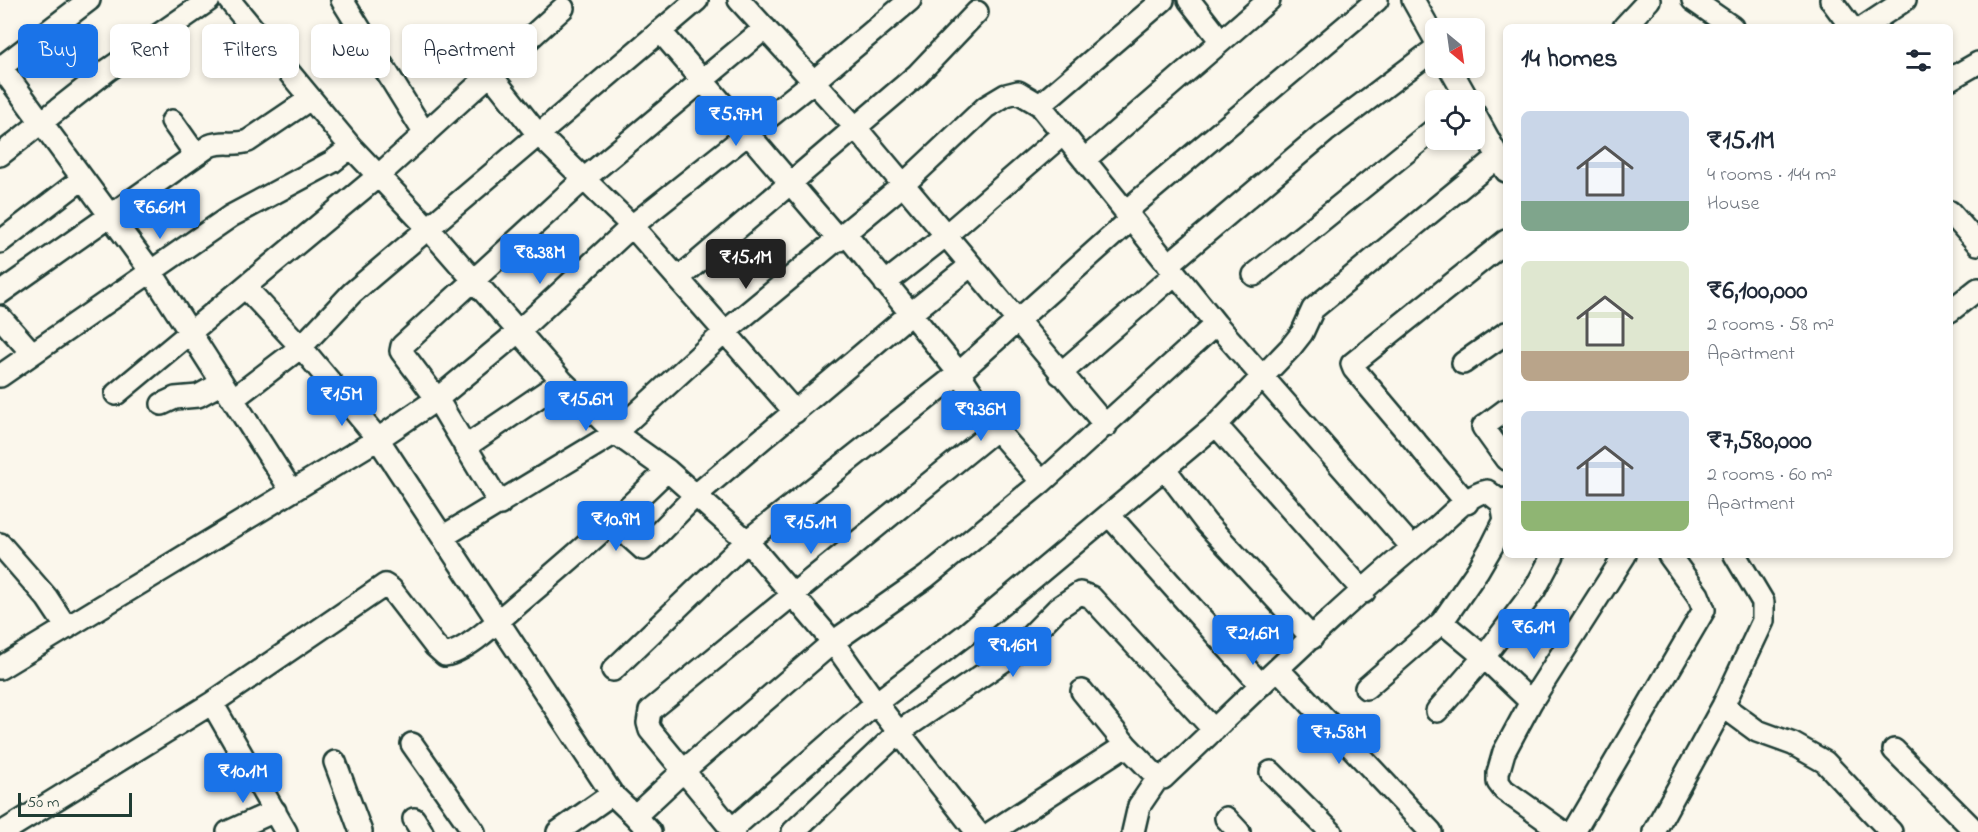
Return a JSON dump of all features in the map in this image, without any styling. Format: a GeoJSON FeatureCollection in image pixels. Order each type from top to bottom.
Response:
{"type":"FeatureCollection","features":[{"type":"Feature","properties":{"kind":"street"},"geometry":{"type":"LineString","coordinates":[[89,0],[0,67],[150,270],[291,490]]}},
{"type":"Feature","properties":{"kind":"street"},"geometry":{"type":"LineString","coordinates":[[0,155],[43,124],[108,70],[209,0]]}},
{"type":"Feature","properties":{"kind":"street"},"geometry":{"type":"LineString","coordinates":[[229,0],[377,177],[428,228],[562,381],[615,433],[667,470],[747,541],[833,642],[876,703],[976,832]]}},
{"type":"Feature","properties":{"kind":"street"},"geometry":{"type":"LineString","coordinates":[[342,0],[425,134]]}},
{"type":"Feature","properties":{"kind":"street"},"geometry":{"type":"LineString","coordinates":[[162,404],[175,398],[227,391],[301,347],[352,293],[537,133],[697,0]]}},
{"type":"Feature","properties":{"kind":"street"},"geometry":{"type":"LineString","coordinates":[[739,0],[856,128],[1060,374],[1106,426]]}},
{"type":"Feature","properties":{"kind":"street"},"geometry":{"type":"LineString","coordinates":[[0,668],[378,439],[437,399],[519,331],[632,226],[814,81],[910,0]]}},
{"type":"Feature","properties":{"kind":"street"},"geometry":{"type":"LineString","coordinates":[[1040,105],[1163,0]]}},
{"type":"Feature","properties":{"kind":"street"},"geometry":{"type":"LineString","coordinates":[[1189,0],[1221,41]]}},
{"type":"Feature","properties":{"kind":"street"},"geometry":{"type":"LineString","coordinates":[[1084,160],[1269,0]]}},
{"type":"Feature","properties":{"kind":"street"},"geometry":{"type":"LineString","coordinates":[[613,670],[747,541],[959,373],[1128,216],[1377,0]]}},
{"type":"Feature","properties":{"kind":"street"},"geometry":{"type":"LineString","coordinates":[[1413,0],[1425,21]]}},
{"type":"Feature","properties":{"kind":"street"},"geometry":{"type":"LineString","coordinates":[[1627,24],[1649,0]]}},
{"type":"Feature","properties":{"kind":"street"},"geometry":{"type":"LineString","coordinates":[[1693,0],[1728,24]]}},
{"type":"Feature","properties":{"kind":"street"},"geometry":{"type":"LineString","coordinates":[[1831,0],[1849,24]]}},
{"type":"Feature","properties":{"kind":"street"},"geometry":{"type":"LineString","coordinates":[[1869,24],[1905,0]]}},
{"type":"Feature","properties":{"kind":"street"},"geometry":{"type":"LineString","coordinates":[[537,32],[563,8]]}},
{"type":"Feature","properties":{"kind":"street"},"geometry":{"type":"LineString","coordinates":[[679,278],[917,75],[977,12]]}},
{"type":"Feature","properties":{"kind":"street"},"geometry":{"type":"LineString","coordinates":[[500,504],[437,399],[401,351],[402,346],[584,179],[765,28]]}},
{"type":"Feature","properties":{"kind":"street"},"geometry":{"type":"LineString","coordinates":[[660,32],[704,80],[790,182],[885,282],[959,373],[996,429],[1042,482]]}},
{"type":"Feature","properties":{"kind":"street"},"geometry":{"type":"LineString","coordinates":[[1060,374],[1171,269],[1212,225],[1325,132],[1425,56]]}},
{"type":"Feature","properties":{"kind":"street"},"geometry":{"type":"LineString","coordinates":[[1953,77],[1978,63]]}},
{"type":"Feature","properties":{"kind":"street"},"geometry":{"type":"LineString","coordinates":[[116,394],[377,177],[486,78]]}},
{"type":"Feature","properties":{"kind":"street"},"geometry":{"type":"LineString","coordinates":[[493,78],[537,133],[632,226],[795,412]]}},
{"type":"Feature","properties":{"kind":"street"},"geometry":{"type":"LineString","coordinates":[[444,536],[615,433],[726,331],[843,237],[903,185],[986,107],[1006,95],[1018,92],[1040,105],[1216,324],[1413,547]]}},
{"type":"Feature","properties":{"kind":"street"},"geometry":{"type":"LineString","coordinates":[[0,293],[196,155],[220,141],[239,144],[248,141],[310,99]]}},
{"type":"Feature","properties":{"kind":"street"},"geometry":{"type":"LineString","coordinates":[[172,121],[196,155]]}},
{"type":"Feature","properties":{"kind":"street"},"geometry":{"type":"LineString","coordinates":[[996,429],[651,711],[648,723],[650,730],[682,772],[733,830],[876,703],[964,636],[1216,425],[1296,340],[1313,309],[1502,164],[1485,133]]}},
{"type":"Feature","properties":{"kind":"street"},"geometry":{"type":"LineString","coordinates":[[885,282],[945,236],[1063,134]]}},
{"type":"Feature","properties":{"kind":"street"},"geometry":{"type":"LineString","coordinates":[[1254,275],[1425,137]]}},
{"type":"Feature","properties":{"kind":"street"},"geometry":{"type":"LineString","coordinates":[[0,376],[231,216],[332,162],[351,147]]}},
{"type":"Feature","properties":{"kind":"street"},"geometry":{"type":"LineString","coordinates":[[0,242],[82,178]]}},
{"type":"Feature","properties":{"kind":"street"},"geometry":{"type":"LineString","coordinates":[[1953,215],[1978,244]]}},
{"type":"Feature","properties":{"kind":"street"},"geometry":{"type":"LineString","coordinates":[[1467,503],[1352,364],[1503,243]]}},
{"type":"Feature","properties":{"kind":"street"},"geometry":{"type":"LineString","coordinates":[[614,523],[644,549],[696,495],[970,266]]}},
{"type":"Feature","properties":{"kind":"street"},"geometry":{"type":"LineString","coordinates":[[246,288],[301,347],[378,439],[444,536],[496,622],[612,794],[650,832]]}},
{"type":"Feature","properties":{"kind":"street"},"geometry":{"type":"LineString","coordinates":[[1953,309],[1978,290]]}},
{"type":"Feature","properties":{"kind":"street"},"geometry":{"type":"LineString","coordinates":[[0,317],[33,353]]}},
{"type":"Feature","properties":{"kind":"street"},"geometry":{"type":"LineString","coordinates":[[635,816],[682,772],[833,642],[926,577],[1042,482],[1216,324]]}},
{"type":"Feature","properties":{"kind":"street"},"geometry":{"type":"LineString","coordinates":[[1463,363],[1503,335]]}},
{"type":"Feature","properties":{"kind":"street"},"geometry":{"type":"LineString","coordinates":[[465,447],[562,381]]}},
{"type":"Feature","properties":{"kind":"street"},"geometry":{"type":"LineString","coordinates":[[1503,412],[1483,427],[1503,455]]}},
{"type":"Feature","properties":{"kind":"street"},"geometry":{"type":"LineString","coordinates":[[1216,425],[1364,592]]}},
{"type":"Feature","properties":{"kind":"street"},"geometry":{"type":"LineString","coordinates":[[1165,469],[1206,523],[1312,638]]}},
{"type":"Feature","properties":{"kind":"street"},"geometry":{"type":"LineString","coordinates":[[3,832],[212,703],[385,585],[391,589],[435,646],[445,655],[454,653],[496,622],[614,523],[667,470]]}},
{"type":"Feature","properties":{"kind":"street"},"geometry":{"type":"LineString","coordinates":[[1133,832],[1139,806],[1158,778],[1163,778],[1278,669],[1413,547],[1480,492],[1487,491],[1503,500]]}},
{"type":"Feature","properties":{"kind":"street"},"geometry":{"type":"LineString","coordinates":[[1109,515],[1261,685]]}},
{"type":"Feature","properties":{"kind":"street"},"geometry":{"type":"LineString","coordinates":[[1366,688],[1442,622],[1479,570],[1503,524]]}},
{"type":"Feature","properties":{"kind":"street"},"geometry":{"type":"LineString","coordinates":[[0,544],[46,598],[67,628]]}},
{"type":"Feature","properties":{"kind":"street"},"geometry":{"type":"LineString","coordinates":[[1437,711],[1484,657],[1535,589],[1551,558]]}},
{"type":"Feature","properties":{"kind":"street"},"geometry":{"type":"LineString","coordinates":[[1563,832],[1504,790],[1498,782],[1497,773],[1504,752],[1531,702],[1623,558]]}},
{"type":"Feature","properties":{"kind":"street"},"geometry":{"type":"LineString","coordinates":[[1574,832],[1704,610],[1698,595],[1671,558]]}},
{"type":"Feature","properties":{"kind":"street"},"geometry":{"type":"LineString","coordinates":[[1654,832],[1723,706],[1763,621],[1762,602],[1737,558]]}},
{"type":"Feature","properties":{"kind":"street"},"geometry":{"type":"LineString","coordinates":[[793,832],[899,732],[1012,655],[1058,608],[1080,593],[1091,597],[1214,730]]}},
{"type":"Feature","properties":{"kind":"street"},"geometry":{"type":"LineString","coordinates":[[1442,622],[1484,657],[1531,702]]}},
{"type":"Feature","properties":{"kind":"street"},"geometry":{"type":"LineString","coordinates":[[1278,669],[1431,832]]}},
{"type":"Feature","properties":{"kind":"street"},"geometry":{"type":"LineString","coordinates":[[1082,691],[1126,745],[1158,778]]}},
{"type":"Feature","properties":{"kind":"street"},"geometry":{"type":"LineString","coordinates":[[212,703],[286,832]]}},
{"type":"Feature","properties":{"kind":"street"},"geometry":{"type":"LineString","coordinates":[[1723,706],[1757,730],[1793,744],[1825,762],[1891,832]]}},
{"type":"Feature","properties":{"kind":"street"},"geometry":{"type":"LineString","coordinates":[[412,744],[474,832]]}},
{"type":"Feature","properties":{"kind":"street"},"geometry":{"type":"LineString","coordinates":[[992,832],[1126,745]]}},
{"type":"Feature","properties":{"kind":"street"},"geometry":{"type":"LineString","coordinates":[[1894,750],[1976,832]]}},
{"type":"Feature","properties":{"kind":"street"},"geometry":{"type":"LineString","coordinates":[[335,762],[361,832]]}},
{"type":"Feature","properties":{"kind":"street"},"geometry":{"type":"LineString","coordinates":[[1271,772],[1320,828]]}},
{"type":"Feature","properties":{"kind":"street"},"geometry":{"type":"LineString","coordinates":[[558,832],[612,794]]}},
{"type":"Feature","properties":{"kind":"street"},"geometry":{"type":"LineString","coordinates":[[228,832],[274,811]]}}]}
